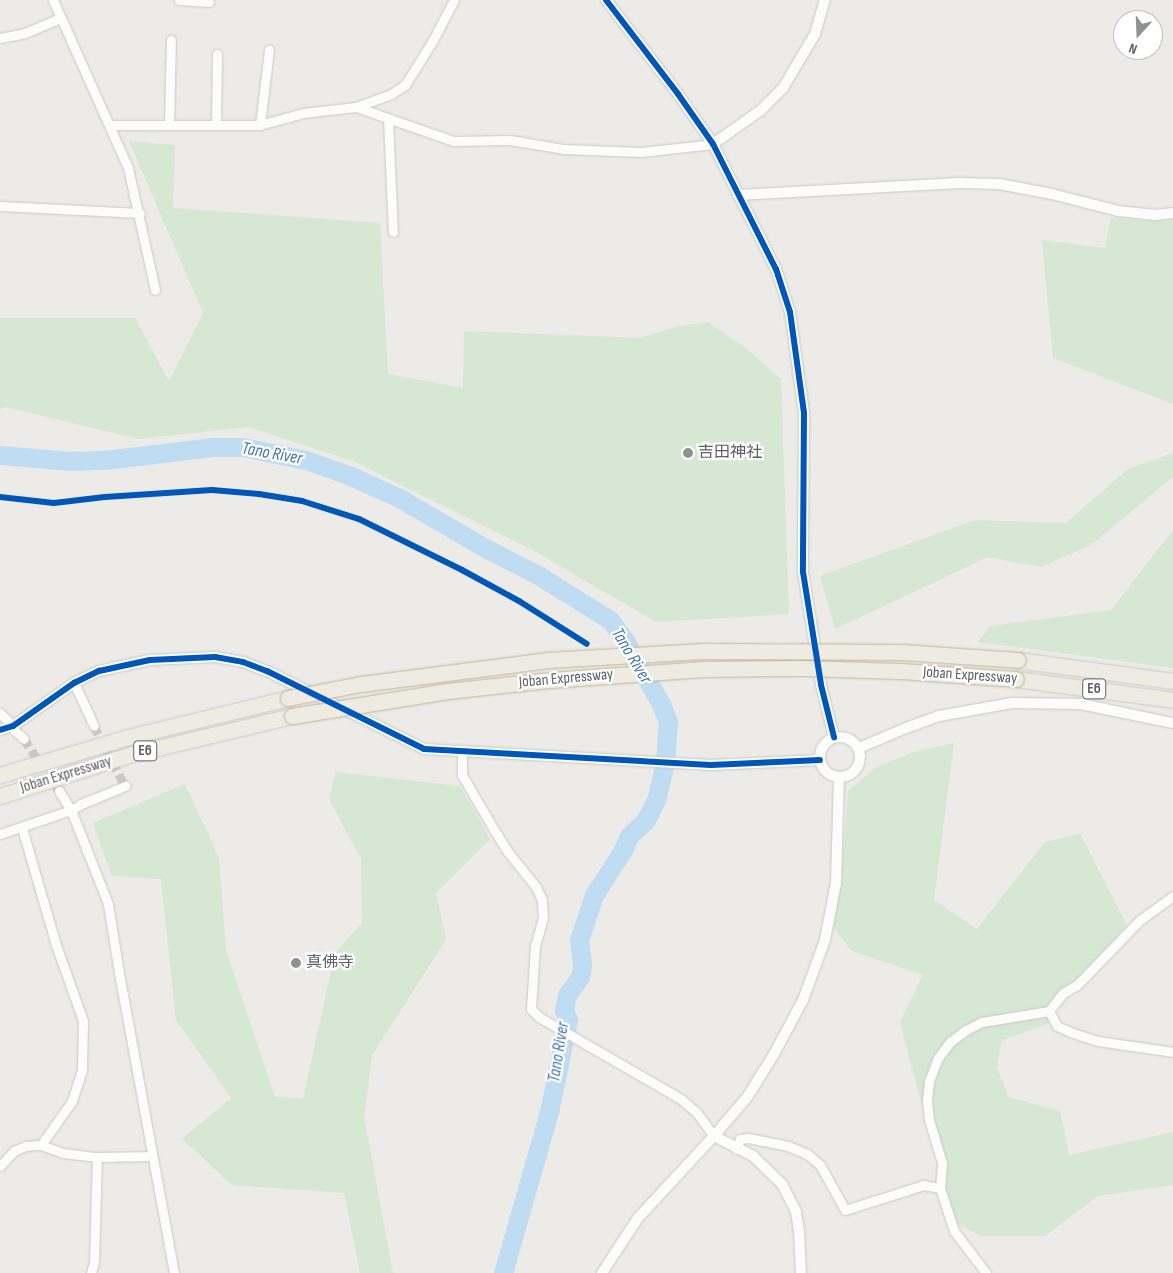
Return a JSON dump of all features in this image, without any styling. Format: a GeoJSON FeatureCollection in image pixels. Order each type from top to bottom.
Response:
{"type":"FeatureCollection","features":[{"type":"Feature","properties":{"kind":"highway","name":"Joban Expressway"},"geometry":{"type":"LineString","coordinates":[[0,775],[128,737],[288,698],[361,684],[548,660],[694,652],[798,650],[892,652],[1018,660],[1173,680]]}},
{"type":"Feature","properties":{"kind":"highway","name":"Joban Expressway"},"geometry":{"type":"LineString","coordinates":[[0,796],[132,754],[292,716],[467,689],[550,680],[704,669],[804,668],[882,670],[1016,679],[1173,700]]}},
{"type":"Feature","properties":{"kind":"street"},"geometry":{"type":"LineString","coordinates":[[53,0],[128,168],[140,213],[155,290]]}},
{"type":"Feature","properties":{"kind":"street"},"geometry":{"type":"LineString","coordinates":[[179,0],[209,2]]}},
{"type":"Feature","properties":{"kind":"street"},"geometry":{"type":"LineString","coordinates":[[110,125],[260,125],[303,113],[356,108],[391,94],[405,85],[421,62],[454,0]]}},
{"type":"Feature","properties":{"kind":"street"},"geometry":{"type":"LineString","coordinates":[[606,0],[678,94],[713,144],[776,269],[790,312],[804,413],[803,572],[821,685],[834,737]]}},
{"type":"Feature","properties":{"kind":"street"},"geometry":{"type":"LineString","coordinates":[[356,108],[453,141],[510,140],[564,148],[641,152],[713,144],[761,110],[783,88],[815,34],[825,0]]}},
{"type":"Feature","properties":{"kind":"street"},"geometry":{"type":"LineString","coordinates":[[0,38],[39,28],[61,18]]}},
{"type":"Feature","properties":{"kind":"street"},"geometry":{"type":"LineString","coordinates":[[169,125],[172,40]]}},
{"type":"Feature","properties":{"kind":"street"},"geometry":{"type":"LineString","coordinates":[[260,125],[269,50]]}},
{"type":"Feature","properties":{"kind":"street"},"geometry":{"type":"LineString","coordinates":[[216,125],[217,54]]}},
{"type":"Feature","properties":{"kind":"street"},"geometry":{"type":"LineString","coordinates":[[388,119],[393,232]]}},
{"type":"Feature","properties":{"kind":"street"},"geometry":{"type":"LineString","coordinates":[[738,195],[959,182],[999,184],[1118,211],[1154,215],[1173,213]]}},
{"type":"Feature","properties":{"kind":"street"},"geometry":{"type":"LineString","coordinates":[[0,206],[140,213]]}},
{"type":"Feature","properties":{"kind":"street"},"geometry":{"type":"LineString","coordinates":[[0,730],[12,726],[74,683],[118,666],[150,660],[215,657],[243,662],[266,671],[424,749],[634,762],[698,764],[783,764],[820,760]]}},
{"type":"Feature","properties":{"kind":"street"},"geometry":{"type":"LineString","coordinates":[[74,683],[94,726]]}},
{"type":"Feature","properties":{"kind":"street"},"geometry":{"type":"LineString","coordinates":[[859,748],[939,716],[1012,703],[1080,704],[1173,723]]}},
{"type":"Feature","properties":{"kind":"street"},"geometry":{"type":"LineString","coordinates":[[0,713],[24,739]]}},
{"type":"Feature","properties":{"kind":"street"},"geometry":{"type":"LineString","coordinates":[[834,737],[846,737],[859,748],[860,760],[855,770],[850,774],[839,777],[829,774],[820,760],[824,744],[834,737]]}},
{"type":"Feature","properties":{"kind":"street"},"geometry":{"type":"LineString","coordinates":[[462,750],[462,775],[508,852],[536,887],[542,900],[543,918],[535,946],[531,1009],[539,1018],[681,1099],[697,1113],[714,1136],[753,1156],[764,1164],[791,1197],[799,1231],[801,1273]]}},
{"type":"Feature","properties":{"kind":"street"},"geometry":{"type":"LineString","coordinates":[[602,1273],[638,1218],[714,1136],[748,1096],[774,1054],[802,1000],[824,940],[836,883],[839,777]]}},
{"type":"Feature","properties":{"kind":"street"},"geometry":{"type":"LineString","coordinates":[[0,834],[71,810],[125,786]]}},
{"type":"Feature","properties":{"kind":"street"},"geometry":{"type":"LineString","coordinates":[[59,791],[71,810],[108,904],[118,973],[174,1273]]}},
{"type":"Feature","properties":{"kind":"street"},"geometry":{"type":"LineString","coordinates":[[22,828],[56,944],[83,1021],[82,1070],[72,1101],[41,1144]]}},
{"type":"Feature","properties":{"kind":"street"},"geometry":{"type":"LineString","coordinates":[[986,1273],[954,1231],[940,1188],[942,1163],[929,1120],[927,1100],[929,1081],[938,1058],[950,1042],[966,1030],[982,1022],[1049,1011],[1063,993],[1078,985],[1140,920],[1173,896]]}},
{"type":"Feature","properties":{"kind":"street"},"geometry":{"type":"LineString","coordinates":[[1049,1011],[1057,1026],[1073,1033],[1098,1041],[1173,1052]]}},
{"type":"Feature","properties":{"kind":"street"},"geometry":{"type":"LineString","coordinates":[[736,1148],[740,1139],[748,1138],[788,1146],[807,1154],[820,1165],[845,1210],[924,1184],[940,1188]]}},
{"type":"Feature","properties":{"kind":"street"},"geometry":{"type":"LineString","coordinates":[[0,1166],[14,1151],[25,1146],[41,1144],[63,1153],[97,1157],[152,1156]]}},
{"type":"Feature","properties":{"kind":"street"},"geometry":{"type":"LineString","coordinates":[[91,1273],[94,1262],[97,1157]]}},
{"type":"Feature","properties":{"kind":"green space"},"geometry":{"type":"Polygon","coordinates":[[[129,141],[175,145],[173,208],[380,223],[388,374],[463,388],[464,331],[640,338],[679,326],[708,322],[747,349],[781,379],[789,614],[656,622],[534,551],[353,461],[248,427],[139,439],[5,407],[0,409],[0,318],[135,318],[169,381],[203,313],[129,141]]]}},
{"type":"Feature","properties":{"kind":"green space"},"geometry":{"type":"Polygon","coordinates":[[[1111,218],[1157,221],[1173,220],[1173,404],[1053,358],[1042,240],[1105,248],[1111,218]]]}},
{"type":"Feature","properties":{"kind":"green space"},"geometry":{"type":"Polygon","coordinates":[[[1173,453],[1173,477],[1091,545],[1041,567],[988,557],[835,629],[820,576],[975,520],[1066,523],[1128,469],[1173,453]]]}},
{"type":"Feature","properties":{"kind":"green space"},"geometry":{"type":"Polygon","coordinates":[[[1173,530],[1173,668],[978,642],[990,626],[1111,610],[1173,530]]]}},
{"type":"Feature","properties":{"kind":"green space"},"geometry":{"type":"Polygon","coordinates":[[[954,743],[934,900],[977,929],[1045,842],[1080,834],[1127,925],[1077,981],[1049,1004],[1049,1023],[1001,1041],[997,1067],[1008,1097],[1060,1111],[1069,1155],[1173,1132],[1173,1185],[1098,1196],[1045,1236],[981,1236],[952,1221],[900,1022],[923,975],[852,951],[833,927],[841,884],[848,791],[876,767],[914,752],[954,743]]]}},
{"type":"Feature","properties":{"kind":"green space"},"geometry":{"type":"Polygon","coordinates":[[[336,772],[460,786],[490,839],[436,893],[446,939],[372,1056],[364,1117],[393,1273],[360,1273],[344,1193],[232,1185],[182,1139],[231,1098],[176,1020],[161,879],[112,876],[93,823],[185,784],[219,858],[226,950],[275,1097],[303,1098],[335,953],[362,923],[361,859],[329,799],[336,772]]]}},
{"type":"Feature","properties":{"kind":"waterway","name":"Tano River"},"geometry":{"type":"LineString","coordinates":[[0,455],[71,461],[104,460],[213,447],[243,447],[306,460],[351,476],[401,499],[487,549],[538,575],[610,620],[625,641],[661,704],[668,721],[665,762],[656,800],[646,820],[629,836],[623,850],[594,895],[579,940],[582,966],[580,977],[567,995],[564,1010],[568,1020],[550,1108],[503,1273]]}},
{"type":"Feature","properties":{"kind":"tunnel"},"geometry":{"type":"LineString","coordinates":[[94,726],[125,786]]}},
{"type":"Feature","properties":{"kind":"tunnel"},"geometry":{"type":"LineString","coordinates":[[24,739],[59,791]]}},
{"type":"Feature","properties":{"kind":"cycle path"},"geometry":{"type":"LineString","coordinates":[[606,0],[678,94],[713,144],[776,269],[790,312],[804,413],[803,572],[821,685],[834,737]]}},
{"type":"Feature","properties":{"kind":"cycle path"},"geometry":{"type":"LineString","coordinates":[[0,497],[54,503],[105,497],[212,490],[259,494],[302,501],[359,519],[462,570],[519,601],[587,644]]}},
{"type":"Feature","properties":{"kind":"cycle path"},"geometry":{"type":"LineString","coordinates":[[0,730],[13,726],[74,683],[99,671],[150,660],[215,657],[243,662],[267,671],[424,749],[711,765],[820,760]]}},
{"type":"Feature","properties":{"kind":"place","name":"吉田神社"},"geometry":{"type":"Point","coordinates":[688,453]}},
{"type":"Feature","properties":{"kind":"place","name":"真佛寺"},"geometry":{"type":"Point","coordinates":[296,963]}}]}
